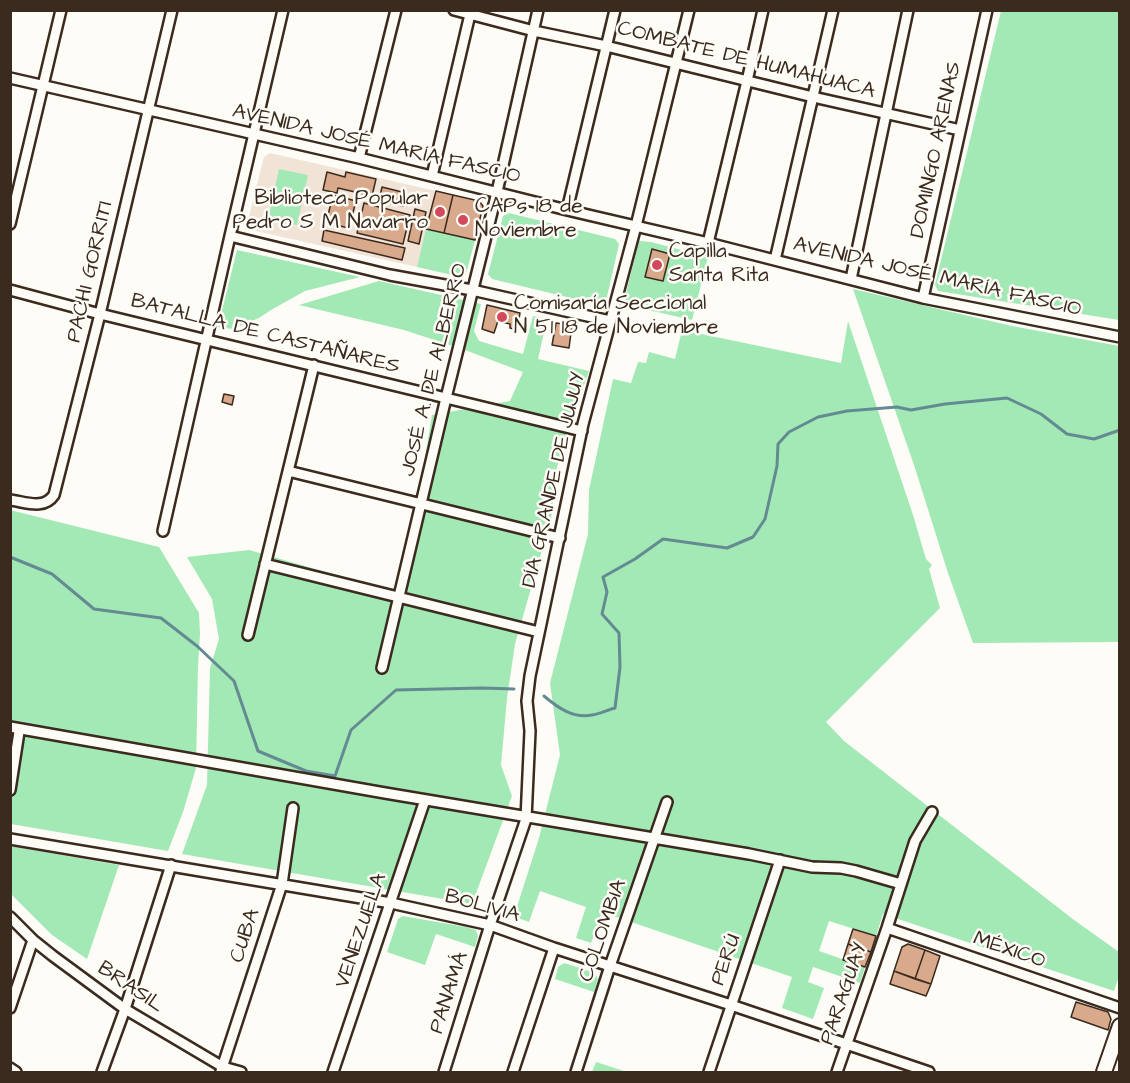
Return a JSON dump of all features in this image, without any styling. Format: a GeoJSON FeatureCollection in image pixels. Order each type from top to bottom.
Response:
{"type":"FeatureCollection","features":[{"type":"Feature","properties":{"kind":"street"},"geometry":{"type":"LineString","coordinates":[[10,224],[61,10]]}},
{"type":"Feature","properties":{"kind":"street","name":"PACHI GORRITI"},"geometry":{"type":"LineString","coordinates":[[10,500],[43,505],[51,501],[54,495],[100,314],[172,10]]}},
{"type":"Feature","properties":{"kind":"street"},"geometry":{"type":"LineString","coordinates":[[164,531],[283,10]]}},
{"type":"Feature","properties":{"kind":"street"},"geometry":{"type":"LineString","coordinates":[[359,158],[396,10]]}},
{"type":"Feature","properties":{"kind":"street","name":"COMBATE DE HUMAHUACA"},"geometry":{"type":"LineString","coordinates":[[454,10],[470,12],[534,31],[960,130]]}},
{"type":"Feature","properties":{"kind":"street","name":"JOSÉ A. DE ALBERRO"},"geometry":{"type":"LineString","coordinates":[[382,668],[472,290],[498,192],[538,10]]}},
{"type":"Feature","properties":{"kind":"street"},"geometry":{"type":"LineString","coordinates":[[567,210],[615,10]]}},
{"type":"Feature","properties":{"kind":"street","name":"DÍA GRANDE DE JUJUY"},"geometry":{"type":"LineString","coordinates":[[490,925],[526,817],[530,731],[527,701],[530,676],[582,431],[636,226],[688,10]]}},
{"type":"Feature","properties":{"kind":"street"},"geometry":{"type":"LineString","coordinates":[[708,243],[763,10]]}},
{"type":"Feature","properties":{"kind":"street"},"geometry":{"type":"LineString","coordinates":[[775,260],[833,10]]}},
{"type":"Feature","properties":{"kind":"street"},"geometry":{"type":"LineString","coordinates":[[852,279],[908,10]]}},
{"type":"Feature","properties":{"kind":"street","name":"DOMINGO ARENAS"},"geometry":{"type":"LineString","coordinates":[[923,298],[987,10]]}},
{"type":"Feature","properties":{"kind":"street"},"geometry":{"type":"LineString","coordinates":[[432,176],[470,12]]}},
{"type":"Feature","properties":{"kind":"street","name":"AVENIDA JOSÉ MARÍA FASCIO"},"geometry":{"type":"LineString","coordinates":[[10,78],[359,158],[923,298],[1119,337]]}},
{"type":"Feature","properties":{"kind":"street"},"geometry":{"type":"LineString","coordinates":[[230,236],[390,275],[472,290],[610,321]]}},
{"type":"Feature","properties":{"kind":"street","name":"BATALLA DE CASTAÑARES"},"geometry":{"type":"LineString","coordinates":[[10,290],[582,431]]}},
{"type":"Feature","properties":{"kind":"street"},"geometry":{"type":"LineString","coordinates":[[248,635],[314,365]]}},
{"type":"Feature","properties":{"kind":"street"},"geometry":{"type":"LineString","coordinates":[[288,471],[560,538]]}},
{"type":"Feature","properties":{"kind":"street"},"geometry":{"type":"LineString","coordinates":[[265,564],[539,632]]}},
{"type":"Feature","properties":{"kind":"street"},"geometry":{"type":"LineString","coordinates":[[10,790],[15,730],[655,838],[812,867],[841,868],[901,884]]}},
{"type":"Feature","properties":{"kind":"street","name":"VENEZUELA"},"geometry":{"type":"LineString","coordinates":[[333,1072],[425,800]]}},
{"type":"Feature","properties":{"kind":"street","name":"COLOMBIA"},"geometry":{"type":"LineString","coordinates":[[576,1072],[667,802]]}},
{"type":"Feature","properties":{"kind":"street","name":"CUBA"},"geometry":{"type":"LineString","coordinates":[[222,1070],[282,884],[293,808]]}},
{"type":"Feature","properties":{"kind":"street","name":"PARAGUAY"},"geometry":{"type":"LineString","coordinates":[[837,1072],[915,841],[932,812]]}},
{"type":"Feature","properties":{"kind":"street","name":"BOLIVIA"},"geometry":{"type":"LineString","coordinates":[[10,839],[391,903],[490,925],[929,1072]]}},
{"type":"Feature","properties":{"kind":"street","name":"PERÚ"},"geometry":{"type":"LineString","coordinates":[[709,1072],[780,860]]}},
{"type":"Feature","properties":{"kind":"street"},"geometry":{"type":"LineString","coordinates":[[102,1072],[125,1009],[171,865]]}},
{"type":"Feature","properties":{"kind":"street","name":"BRASIL"},"geometry":{"type":"LineString","coordinates":[[10,917],[53,957],[125,1009],[222,1070],[241,1072]]}},
{"type":"Feature","properties":{"kind":"street","name":"PANAMÁ"},"geometry":{"type":"LineString","coordinates":[[444,1072],[490,925]]}},
{"type":"Feature","properties":{"kind":"street","name":"MÉXICO"},"geometry":{"type":"LineString","coordinates":[[887,928],[1119,1008]]}},
{"type":"Feature","properties":{"kind":"street"},"geometry":{"type":"LineString","coordinates":[[10,1008],[33,940]]}},
{"type":"Feature","properties":{"kind":"street"},"geometry":{"type":"LineString","coordinates":[[513,1072],[554,948]]}},
{"type":"Feature","properties":{"kind":"street"},"geometry":{"type":"LineString","coordinates":[[1104,1072],[1119,1026]]}},
{"type":"Feature","properties":{"kind":"street"},"geometry":{"type":"LineString","coordinates":[[10,1068],[16,1072]]}},
{"type":"Feature","properties":{"kind":"shaded area"},"geometry":{"type":"Polygon","coordinates":[[[270,153],[436,191],[417,267],[251,230],[247,224],[264,157],[270,153]]]}},
{"type":"Feature","properties":{"kind":"green space"},"geometry":{"type":"Polygon","coordinates":[[[1001,11],[1119,11],[1119,320],[938,291],[935,285],[1001,11]]]}},
{"type":"Feature","properties":{"kind":"green space"},"geometry":{"type":"Polygon","coordinates":[[[279,169],[308,175],[297,225],[268,219],[279,169]]]}},
{"type":"Feature","properties":{"kind":"green space"},"geometry":{"type":"Polygon","coordinates":[[[509,213],[615,239],[619,244],[606,301],[600,305],[492,279],[488,274],[503,216],[509,213]]]}},
{"type":"Feature","properties":{"kind":"green space"},"geometry":{"type":"Polygon","coordinates":[[[426,229],[475,240],[466,274],[461,277],[417,267],[426,229]]]}},
{"type":"Feature","properties":{"kind":"green space"},"geometry":{"type":"Polygon","coordinates":[[[639,241],[708,257],[692,320],[635,307],[624,301],[639,241]]]}},
{"type":"Feature","properties":{"kind":"green space"},"geometry":{"type":"Polygon","coordinates":[[[237,250],[360,277],[305,291],[259,318],[232,329],[218,327],[237,250]]]}},
{"type":"Feature","properties":{"kind":"green space"},"geometry":{"type":"Polygon","coordinates":[[[379,281],[481,304],[474,331],[479,341],[523,354],[533,316],[547,319],[538,359],[589,371],[556,471],[551,519],[515,644],[501,765],[512,796],[472,904],[182,854],[207,785],[210,668],[219,639],[212,599],[187,557],[249,550],[403,594],[432,415],[510,401],[523,372],[404,330],[299,305],[379,281]]]}},
{"type":"Feature","properties":{"kind":"green space"},"geometry":{"type":"Polygon","coordinates":[[[853,289],[1012,326],[1119,346],[1119,642],[973,643],[853,289]]]}},
{"type":"Feature","properties":{"kind":"green space"},"geometry":{"type":"Polygon","coordinates":[[[848,321],[926,559],[932,565],[929,569],[940,608],[826,722],[844,741],[1074,920],[1119,952],[1119,976],[1114,991],[883,914],[876,936],[829,921],[819,951],[865,967],[860,983],[813,967],[808,982],[824,988],[813,1019],[782,1008],[792,977],[602,912],[591,943],[576,938],[586,907],[540,891],[529,922],[518,918],[515,913],[539,838],[560,755],[550,683],[588,534],[589,490],[613,379],[631,383],[638,362],[646,363],[649,352],[675,359],[682,330],[841,363],[848,321]]]}},
{"type":"Feature","properties":{"kind":"green space"},"geometry":{"type":"Polygon","coordinates":[[[10,510],[159,547],[199,613],[196,768],[168,851],[11,824],[10,510]]]}},
{"type":"Feature","properties":{"kind":"green space"},"geometry":{"type":"Polygon","coordinates":[[[10,846],[119,865],[87,959],[52,935],[11,894],[10,846]]]}},
{"type":"Feature","properties":{"kind":"green space"},"geometry":{"type":"Polygon","coordinates":[[[403,916],[476,930],[478,936],[475,947],[436,934],[425,965],[387,952],[398,919],[403,916]]]}},
{"type":"Feature","properties":{"kind":"green space"},"geometry":{"type":"Polygon","coordinates":[[[564,963],[595,973],[598,979],[594,992],[555,979],[558,967],[564,963]]]}},
{"type":"Feature","properties":{"kind":"green space"},"geometry":{"type":"Polygon","coordinates":[[[596,1062],[627,1072],[592,1072],[596,1062]]]}},
{"type":"Feature","properties":{"kind":"building"},"geometry":{"type":"Polygon","coordinates":[[[327,172],[345,177],[346,172],[376,179],[372,196],[338,188],[337,193],[323,190],[327,172]]]}},
{"type":"Feature","properties":{"kind":"building"},"geometry":{"type":"Polygon","coordinates":[[[382,187],[406,193],[403,206],[379,201],[382,187]]]}},
{"type":"Feature","properties":{"kind":"building","name":"Biblioteca Popular Pedro S M Navarro"},"geometry":{"type":"Polygon","coordinates":[[[436,191],[453,195],[444,233],[426,229],[436,191]]]}},
{"type":"Feature","properties":{"kind":"building"},"geometry":{"type":"Polygon","coordinates":[[[333,195],[356,201],[349,228],[326,223],[333,195]]]}},
{"type":"Feature","properties":{"kind":"building","name":"CAPs 18 de Noviembre"},"geometry":{"type":"Polygon","coordinates":[[[453,195],[479,201],[483,206],[475,240],[444,233],[453,195]]]}},
{"type":"Feature","properties":{"kind":"building"},"geometry":{"type":"Polygon","coordinates":[[[364,203],[410,215],[403,244],[357,233],[364,203]]]}},
{"type":"Feature","properties":{"kind":"building"},"geometry":{"type":"Polygon","coordinates":[[[415,209],[426,212],[419,244],[408,241],[415,209]]]}},
{"type":"Feature","properties":{"kind":"building"},"geometry":{"type":"Polygon","coordinates":[[[324,230],[405,248],[402,260],[322,241],[324,230]]]}},
{"type":"Feature","properties":{"kind":"building","name":"Capilla Santa Rita"},"geometry":{"type":"Polygon","coordinates":[[[652,249],[670,254],[663,281],[645,277],[652,249]]]}},
{"type":"Feature","properties":{"kind":"building","name":"Comisaría Seccional N 51 18 de Noviembre"},"geometry":{"type":"Polygon","coordinates":[[[487,305],[520,313],[517,330],[510,328],[510,324],[498,321],[494,333],[482,329],[487,305]]]}},
{"type":"Feature","properties":{"kind":"building"},"geometry":{"type":"Polygon","coordinates":[[[556,323],[572,325],[569,348],[552,345],[556,323]]]}},
{"type":"Feature","properties":{"kind":"building"},"geometry":{"type":"Polygon","coordinates":[[[224,394],[234,396],[232,405],[222,402],[224,394]]]}},
{"type":"Feature","properties":{"kind":"building"},"geometry":{"type":"Polygon","coordinates":[[[853,929],[876,936],[871,952],[848,944],[853,929]]]}},
{"type":"Feature","properties":{"kind":"building"},"geometry":{"type":"Polygon","coordinates":[[[848,944],[871,952],[865,967],[843,960],[848,944]]]}},
{"type":"Feature","properties":{"kind":"building"},"geometry":{"type":"Polygon","coordinates":[[[908,944],[925,950],[915,979],[894,971],[902,947],[908,944]]]}},
{"type":"Feature","properties":{"kind":"building"},"geometry":{"type":"Polygon","coordinates":[[[925,950],[940,956],[931,984],[915,979],[925,950]]]}},
{"type":"Feature","properties":{"kind":"building"},"geometry":{"type":"Polygon","coordinates":[[[894,971],[931,984],[926,996],[890,984],[894,971]]]}},
{"type":"Feature","properties":{"kind":"building"},"geometry":{"type":"Polygon","coordinates":[[[1076,1002],[1108,1012],[1111,1019],[1108,1030],[1071,1017],[1076,1002]]]}},
{"type":"Feature","properties":{"kind":"waterway"},"geometry":{"type":"LineString","coordinates":[[544,696],[572,714],[585,716],[615,708],[620,667],[619,633],[602,614],[607,592],[603,577],[635,559],[663,539],[727,548],[753,537],[765,519],[777,466],[778,444],[789,432],[818,417],[847,411],[897,407],[911,410],[1007,398],[1041,414],[1067,434],[1094,439],[1120,430]]}},
{"type":"Feature","properties":{"kind":"waterway"},"geometry":{"type":"LineString","coordinates":[[10,557],[52,574],[94,609],[161,618],[197,646],[234,681],[258,751],[306,771],[335,776],[351,730],[396,690],[514,689]]}},
{"type":"Feature","properties":{"kind":"place","name":"Biblioteca Popular Pedro S M Navarro"},"geometry":{"type":"Point","coordinates":[440,212]}},
{"type":"Feature","properties":{"kind":"place","name":"CAPs 18 de Noviembre"},"geometry":{"type":"Point","coordinates":[463,220]}},
{"type":"Feature","properties":{"kind":"place","name":"Capilla Santa Rita"},"geometry":{"type":"Point","coordinates":[657,265]}},
{"type":"Feature","properties":{"kind":"place","name":"Comisaría Seccional N 51 18 de Noviembre"},"geometry":{"type":"Point","coordinates":[502,317]}}]}
